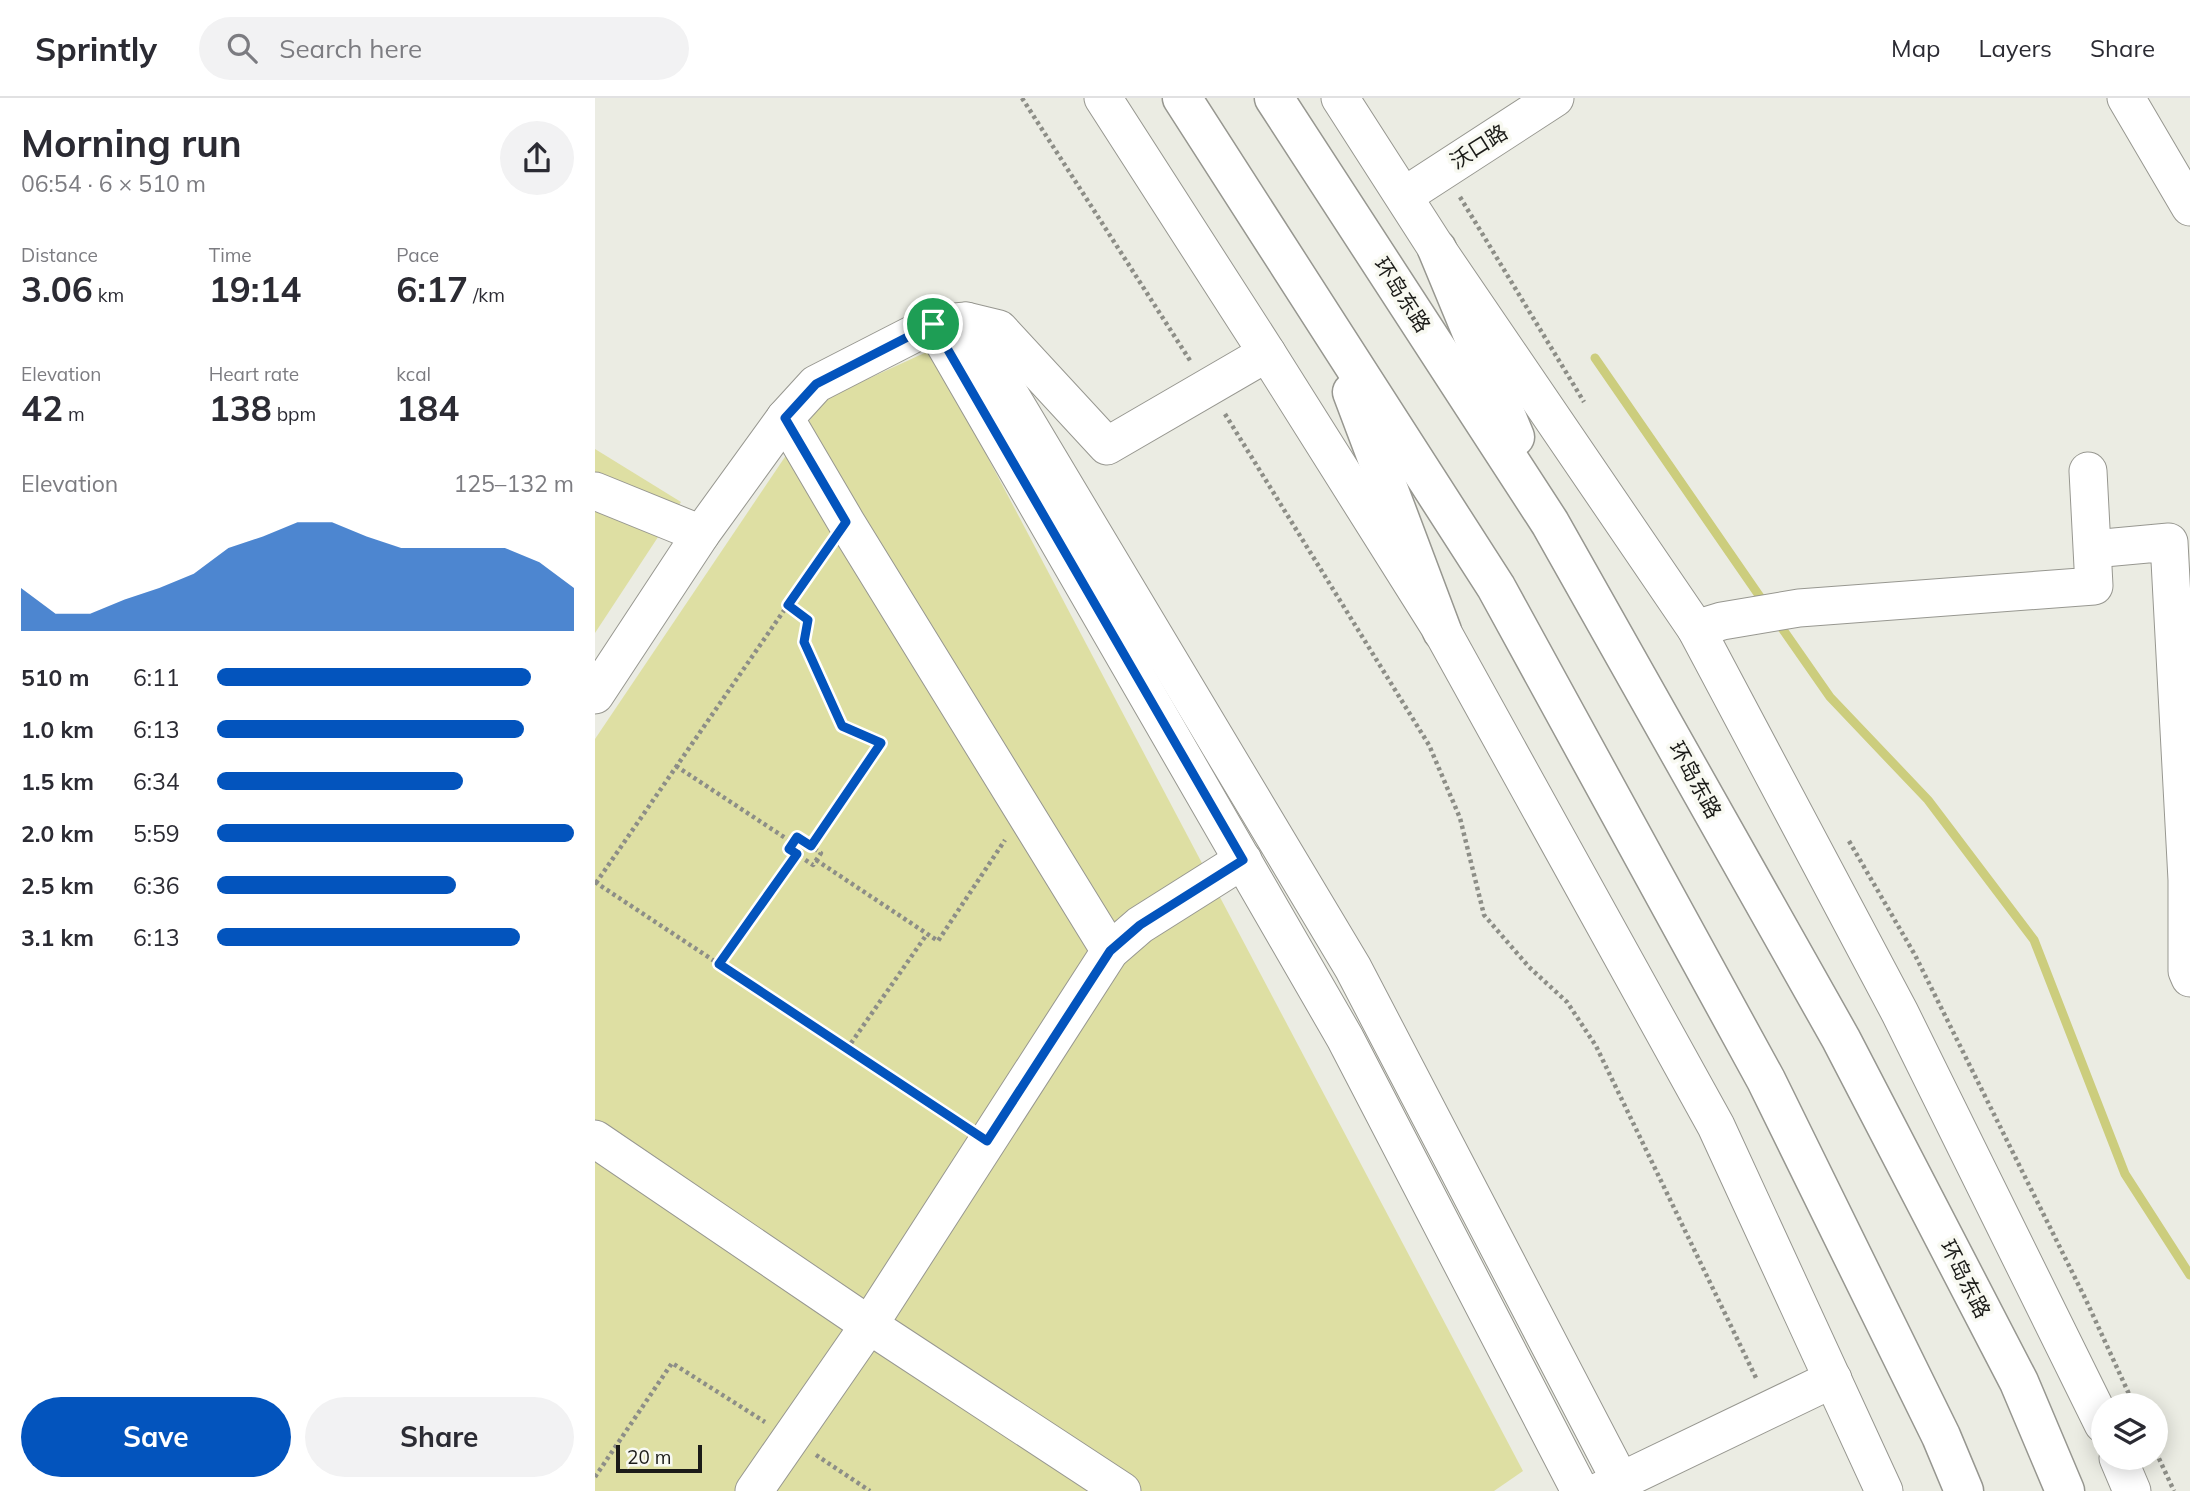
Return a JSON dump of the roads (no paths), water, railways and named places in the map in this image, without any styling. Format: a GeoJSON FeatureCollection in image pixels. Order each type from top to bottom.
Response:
{"type":"FeatureCollection","features":[{"type":"Feature","properties":{"kind":"main road"},"geometry":{"type":"LineString","coordinates":[[1182,98],[1496,587],[1760,1068],[1941,1436],[1964,1491]]}},
{"type":"Feature","properties":{"kind":"main road","name":"环岛东路"},"geometry":{"type":"LineString","coordinates":[[1274,98],[1551,523],[1841,1039],[2019,1382],[2065,1491]]}},
{"type":"Feature","properties":{"kind":"main road"},"geometry":{"type":"LineString","coordinates":[[1437,249],[1551,523]]}},
{"type":"Feature","properties":{"kind":"main road"},"geometry":{"type":"LineString","coordinates":[[1323,318],[1442,631]]}},
{"type":"Feature","properties":{"kind":"street"},"geometry":{"type":"LineString","coordinates":[[1103,98],[1442,631],[1716,1126],[1884,1491]]}},
{"type":"Feature","properties":{"kind":"street"},"geometry":{"type":"LineString","coordinates":[[1340,98],[1437,249],[1696,629],[1900,1013],[2091,1400]]}},
{"type":"Feature","properties":{"kind":"street","name":"沃口路"},"geometry":{"type":"LineString","coordinates":[[1404,196],[1555,98]]}},
{"type":"Feature","properties":{"kind":"street"},"geometry":{"type":"LineString","coordinates":[[2126,98],[2190,207]]}},
{"type":"Feature","properties":{"kind":"street"},"geometry":{"type":"LineString","coordinates":[[595,695],[701,534],[785,418],[816,384],[949,323],[999,329],[1107,446],[1267,353]]}},
{"type":"Feature","properties":{"kind":"street"},"geometry":{"type":"LineString","coordinates":[[949,323],[1243,860],[1345,1038],[1580,1491]]}},
{"type":"Feature","properties":{"kind":"street"},"geometry":{"type":"LineString","coordinates":[[949,323],[1353,968],[1611,1487],[1833,1379]]}},
{"type":"Feature","properties":{"kind":"street"},"geometry":{"type":"LineString","coordinates":[[785,418],[1110,951]]}},
{"type":"Feature","properties":{"kind":"street"},"geometry":{"type":"LineString","coordinates":[[1696,629],[1722,621],[1799,608],[2094,586],[2088,471]]}},
{"type":"Feature","properties":{"kind":"street"},"geometry":{"type":"LineString","coordinates":[[595,491],[701,534]]}},
{"type":"Feature","properties":{"kind":"street"},"geometry":{"type":"LineString","coordinates":[[2092,549],[2169,542],[2187,880],[2187,971],[2190,978]]}},
{"type":"Feature","properties":{"kind":"street"},"geometry":{"type":"LineString","coordinates":[[754,1491],[869,1325],[1110,951],[1140,925],[1243,860]]}},
{"type":"Feature","properties":{"kind":"street"},"geometry":{"type":"LineString","coordinates":[[595,1139],[869,1325],[1122,1491]]}},
{"type":"Feature","properties":{"kind":"street"},"geometry":{"type":"LineString","coordinates":[[2123,1470],[2132,1491]]}},
{"type":"Feature","properties":{"kind":"waterway"},"geometry":{"type":"LineString","coordinates":[[1595,358],[1765,604]]}},
{"type":"Feature","properties":{"kind":"waterway"},"geometry":{"type":"LineString","coordinates":[[1777,621],[1830,697],[1928,800],[2034,940],[2125,1174],[2190,1275]]}}]}
